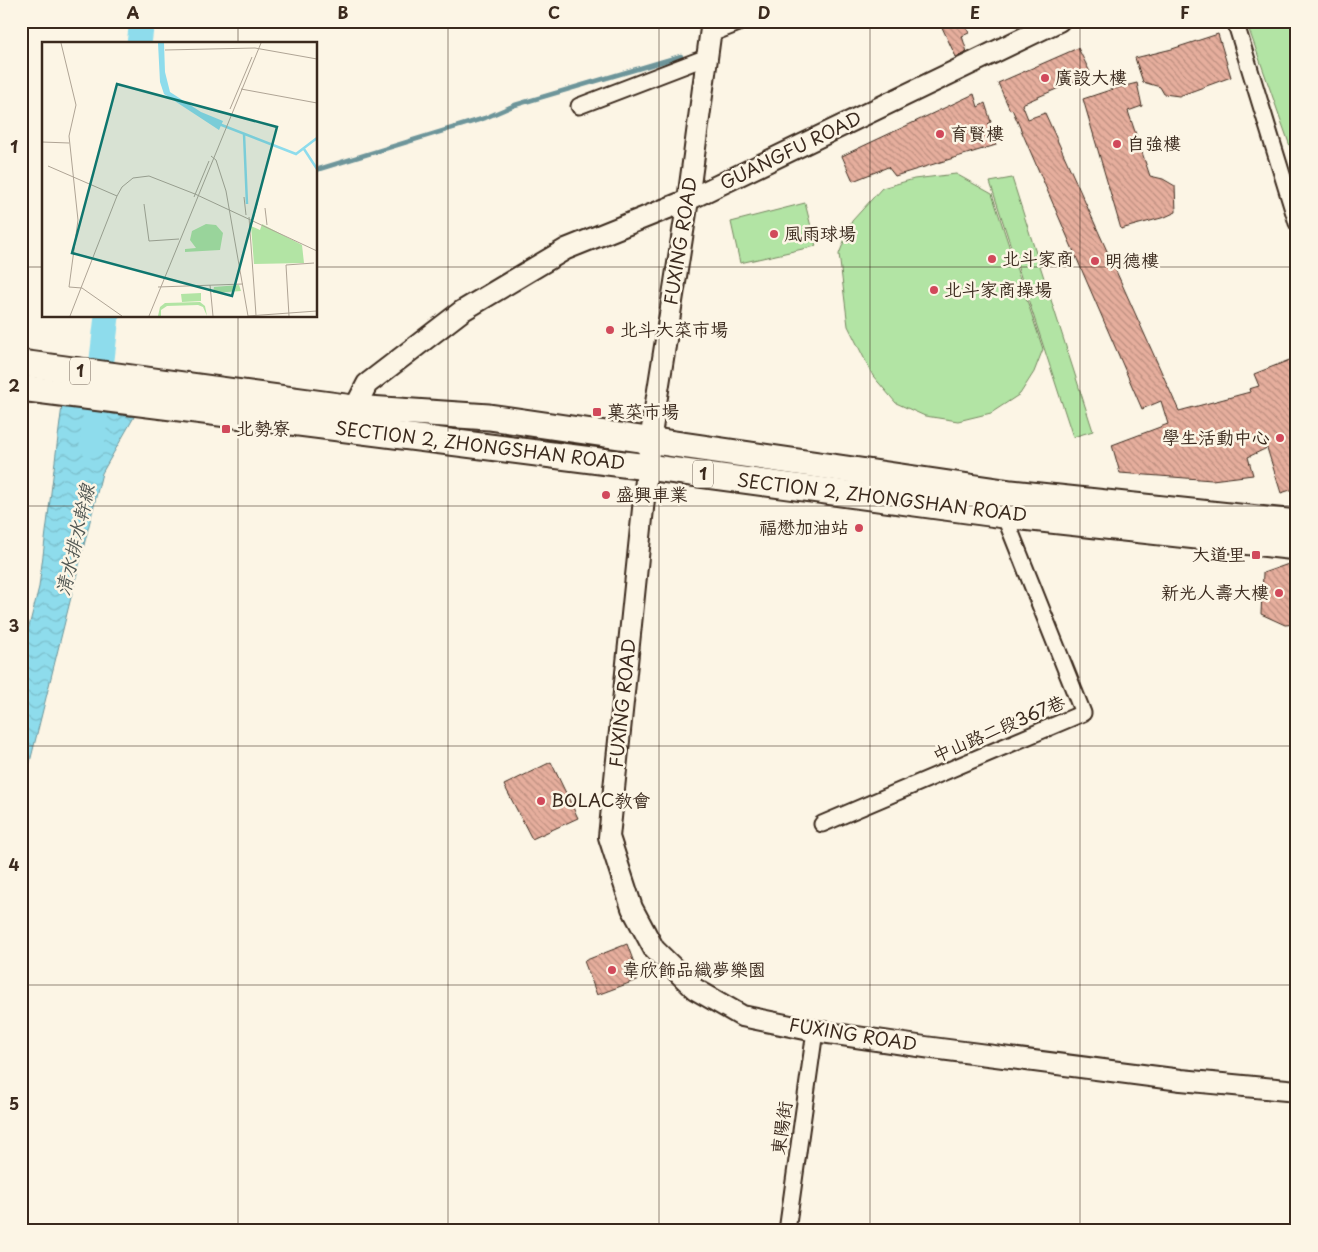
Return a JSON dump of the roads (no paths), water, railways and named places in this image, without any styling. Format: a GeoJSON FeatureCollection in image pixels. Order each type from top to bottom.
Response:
{"type":"FeatureCollection","features":[{"type":"Feature","properties":{"kind":"main road","name":"1"},"geometry":{"type":"LineString","coordinates":[[32,364],[113,388]]}},
{"type":"Feature","properties":{"kind":"main road","name":"SECTION 2, ZHONGSHAN ROAD"},"geometry":{"type":"LineString","coordinates":[[113,388],[348,419],[647,467],[1008,504],[1297,523]]}},
{"type":"Feature","properties":{"kind":"main road","name":"1"},"geometry":{"type":"LineString","coordinates":[[32,389],[113,388]]}},
{"type":"Feature","properties":{"kind":"main road","name":"SECTION 2, ZHONGSHAN ROAD"},"geometry":{"type":"LineString","coordinates":[[348,419],[489,417],[650,441],[1008,504],[1297,547]]}},
{"type":"Feature","properties":{"kind":"street"},"geometry":{"type":"LineString","coordinates":[[712,28],[744,21]]}},
{"type":"Feature","properties":{"kind":"street","name":"GUANGFU ROAD"},"geometry":{"type":"LineString","coordinates":[[348,419],[367,384],[471,305],[566,249],[688,200],[1059,21]]}},
{"type":"Feature","properties":{"kind":"street"},"geometry":{"type":"LineString","coordinates":[[1235,21],[1290,181],[1297,223]]}},
{"type":"Feature","properties":{"kind":"street","name":"FUXING ROAD"},"geometry":{"type":"LineString","coordinates":[[712,28],[688,200],[650,441],[609,837],[632,908],[654,949],[695,989],[742,1016],[815,1031],[925,1047],[1180,1080],[1297,1091]]}},
{"type":"Feature","properties":{"kind":"street"},"geometry":{"type":"LineString","coordinates":[[579,106],[707,57]]}},
{"type":"Feature","properties":{"kind":"street","name":"中山路二段367巷"},"geometry":{"type":"LineString","coordinates":[[822,824],[1084,713],[1008,504]]}},
{"type":"Feature","properties":{"kind":"street","name":"東陽街"},"geometry":{"type":"LineString","coordinates":[[787,1231],[815,1031]]}},
{"type":"Feature","properties":{"kind":"water"},"geometry":{"type":"Polygon","coordinates":[[[62,406],[134,417],[102,473],[21,798],[21,658],[39,587],[62,406]]]}},
{"type":"Feature","properties":{"kind":"waterway","name":"清水排水幹線"},"geometry":{"type":"LineString","coordinates":[[139,42],[142,21]]}},
{"type":"Feature","properties":{"kind":"waterway"},"geometry":{"type":"LineString","coordinates":[[318,169],[485,118],[515,105],[681,56]]}},
{"type":"Feature","properties":{"kind":"waterway","name":"清水排水幹線"},"geometry":{"type":"LineString","coordinates":[[92,445],[107,318]]}},
{"type":"Feature","properties":{"kind":"place","name":"廣設大樓"},"geometry":{"type":"Point","coordinates":[1045,78]}},
{"type":"Feature","properties":{"kind":"place","name":"育賢樓"},"geometry":{"type":"Point","coordinates":[940,134]}},
{"type":"Feature","properties":{"kind":"place","name":"自強樓"},"geometry":{"type":"Point","coordinates":[1117,144]}},
{"type":"Feature","properties":{"kind":"place","name":"風雨球場"},"geometry":{"type":"Point","coordinates":[774,234]}},
{"type":"Feature","properties":{"kind":"place","name":"北斗家商"},"geometry":{"type":"Point","coordinates":[992,259]}},
{"type":"Feature","properties":{"kind":"place","name":"明德樓"},"geometry":{"type":"Point","coordinates":[1095,261]}},
{"type":"Feature","properties":{"kind":"place","name":"北斗家商操場"},"geometry":{"type":"Point","coordinates":[934,290]}},
{"type":"Feature","properties":{"kind":"place","name":"北斗大菜市場"},"geometry":{"type":"Point","coordinates":[610,330]}},
{"type":"Feature","properties":{"kind":"place","name":"菓菜市場"},"geometry":{"type":"Point","coordinates":[597,412]}},
{"type":"Feature","properties":{"kind":"place","name":"北勢寮"},"geometry":{"type":"Point","coordinates":[226,429]}},
{"type":"Feature","properties":{"kind":"place","name":"學生活動中心"},"geometry":{"type":"Point","coordinates":[1280,438]}},
{"type":"Feature","properties":{"kind":"place","name":"盛興車業"},"geometry":{"type":"Point","coordinates":[606,495]}},
{"type":"Feature","properties":{"kind":"place","name":"福懋加油站"},"geometry":{"type":"Point","coordinates":[859,528]}},
{"type":"Feature","properties":{"kind":"place","name":"大道里"},"geometry":{"type":"Point","coordinates":[1256,555]}},
{"type":"Feature","properties":{"kind":"place","name":"新光人壽大樓"},"geometry":{"type":"Point","coordinates":[1279,593]}},
{"type":"Feature","properties":{"kind":"place","name":"BOLAC教會"},"geometry":{"type":"Point","coordinates":[541,801]}},
{"type":"Feature","properties":{"kind":"place","name":"韋欣飾品織夢樂園"},"geometry":{"type":"Point","coordinates":[612,970]}}]}
